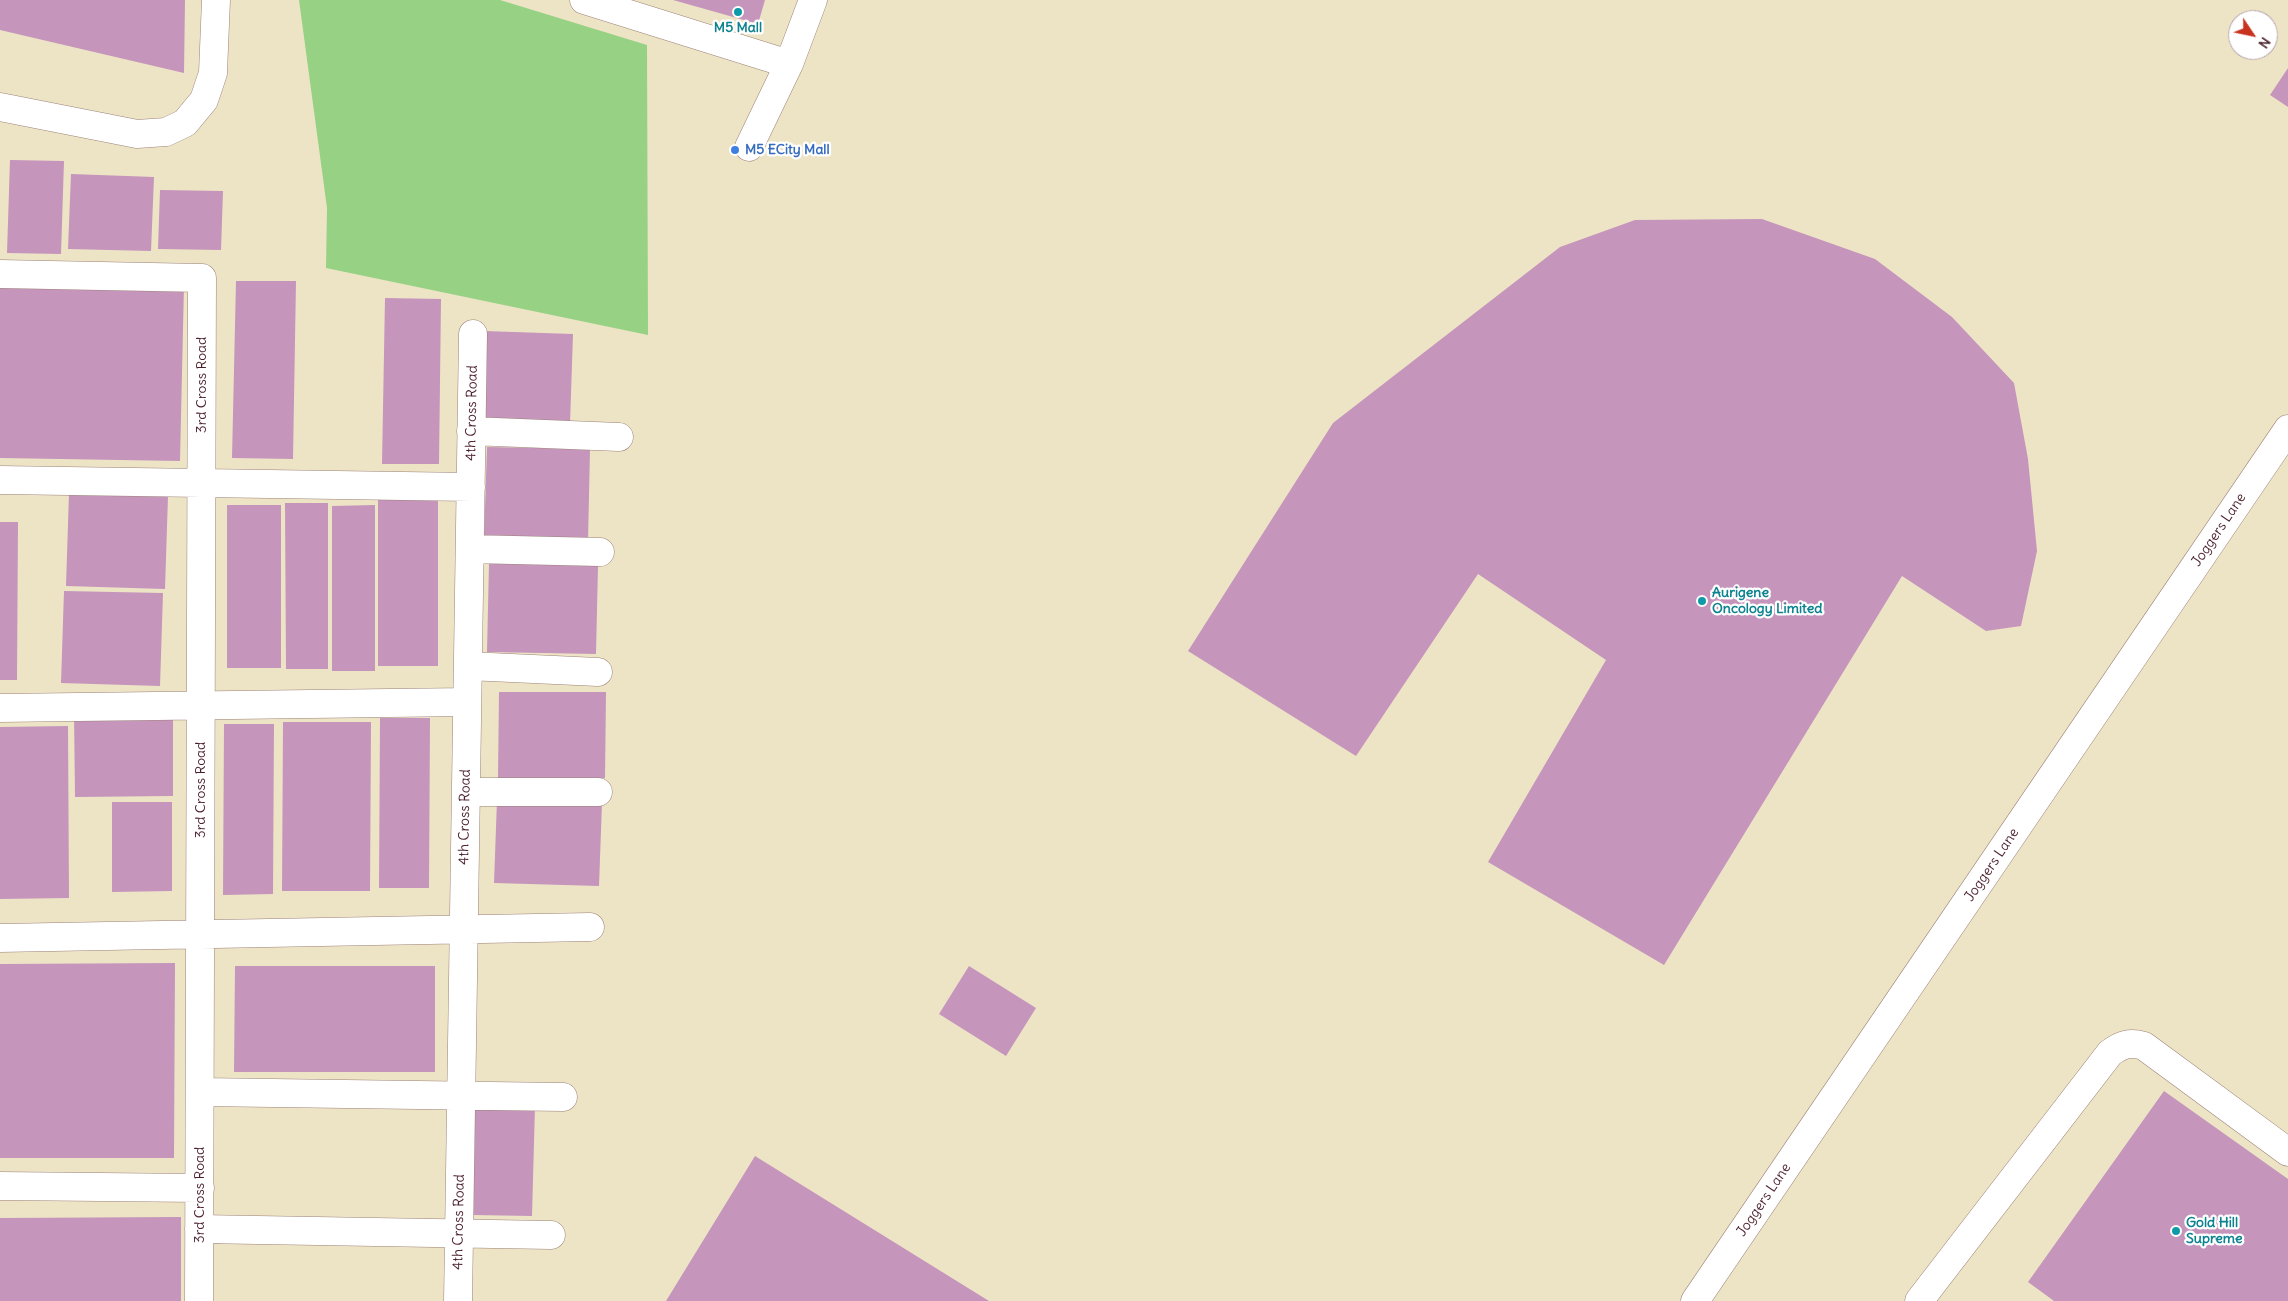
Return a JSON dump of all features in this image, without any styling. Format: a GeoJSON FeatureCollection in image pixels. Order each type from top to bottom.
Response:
{"type":"FeatureCollection","features":[{"type":"Feature","properties":{"kind":"street"},"geometry":{"type":"LineString","coordinates":[[0,107],[137,134],[166,132],[179,126],[185,123],[204,100],[213,73],[216,0]]}},
{"type":"Feature","properties":{"kind":"street"},"geometry":{"type":"LineString","coordinates":[[584,0],[789,64]]}},
{"type":"Feature","properties":{"kind":"street"},"geometry":{"type":"LineString","coordinates":[[749,147],[789,64],[813,0]]}},
{"type":"Feature","properties":{"kind":"street","name":"3rd Cross Road"},"geometry":{"type":"LineString","coordinates":[[0,274],[202,278],[199,1301]]}},
{"type":"Feature","properties":{"kind":"street","name":"4th Cross Road"},"geometry":{"type":"LineString","coordinates":[[458,1301],[473,334]]}},
{"type":"Feature","properties":{"kind":"street","name":"Joggers Lane"},"geometry":{"type":"LineString","coordinates":[[1699,1299],[2288,429]]}},
{"type":"Feature","properties":{"kind":"street"},"geometry":{"type":"LineString","coordinates":[[471,431],[619,437]]}},
{"type":"Feature","properties":{"kind":"street"},"geometry":{"type":"LineString","coordinates":[[0,480],[471,487]]}},
{"type":"Feature","properties":{"kind":"street"},"geometry":{"type":"LineString","coordinates":[[470,549],[600,552]]}},
{"type":"Feature","properties":{"kind":"street"},"geometry":{"type":"LineString","coordinates":[[468,666],[598,672]]}},
{"type":"Feature","properties":{"kind":"street"},"geometry":{"type":"LineString","coordinates":[[0,708],[467,702]]}},
{"type":"Feature","properties":{"kind":"street"},"geometry":{"type":"LineString","coordinates":[[466,792],[598,792]]}},
{"type":"Feature","properties":{"kind":"street"},"geometry":{"type":"LineString","coordinates":[[0,938],[590,927]]}},
{"type":"Feature","properties":{"kind":"street"},"geometry":{"type":"LineString","coordinates":[[1919,1301],[2110,1053],[2120,1046],[2133,1043],[2144,1046],[2288,1152]]}},
{"type":"Feature","properties":{"kind":"street"},"geometry":{"type":"LineString","coordinates":[[200,1092],[563,1097]]}},
{"type":"Feature","properties":{"kind":"street"},"geometry":{"type":"LineString","coordinates":[[0,1186],[200,1188]]}},
{"type":"Feature","properties":{"kind":"street"},"geometry":{"type":"LineString","coordinates":[[200,1228],[551,1235]]}},
{"type":"Feature","properties":{"kind":"green space"},"geometry":{"type":"Polygon","coordinates":[[[299,0],[500,0],[647,45],[648,335],[326,268],[327,208],[299,0]]]}},
{"type":"Feature","properties":{"kind":"building"},"geometry":{"type":"Polygon","coordinates":[[[0,0],[185,0],[184,73],[0,30],[0,0]]]}},
{"type":"Feature","properties":{"kind":"building","name":"M5 Mall"},"geometry":{"type":"Polygon","coordinates":[[[673,0],[765,0],[758,24],[673,0]]]}},
{"type":"Feature","properties":{"kind":"building"},"geometry":{"type":"Polygon","coordinates":[[[2288,68],[2288,107],[2270,95],[2288,68]]]}},
{"type":"Feature","properties":{"kind":"building"},"geometry":{"type":"Polygon","coordinates":[[[10,160],[64,161],[61,254],[7,253],[10,160]]]}},
{"type":"Feature","properties":{"kind":"building"},"geometry":{"type":"Polygon","coordinates":[[[71,174],[154,177],[151,251],[68,249],[71,174]]]}},
{"type":"Feature","properties":{"kind":"building"},"geometry":{"type":"Polygon","coordinates":[[[160,190],[223,191],[221,250],[158,249],[160,190]]]}},
{"type":"Feature","properties":{"kind":"building","name":"Aurigene Oncology Limited"},"geometry":{"type":"Polygon","coordinates":[[[1762,219],[1875,259],[1952,317],[2014,383],[2028,459],[2037,551],[2021,626],[1986,631],[1902,576],[1664,965],[1488,862],[1606,660],[1478,574],[1356,756],[1188,651],[1333,423],[1560,247],[1635,220],[1762,219]]]}},
{"type":"Feature","properties":{"kind":"building"},"geometry":{"type":"Polygon","coordinates":[[[236,281],[296,281],[293,459],[232,458],[236,281]]]}},
{"type":"Feature","properties":{"kind":"building"},"geometry":{"type":"Polygon","coordinates":[[[0,282],[184,285],[180,461],[0,458],[0,282]]]}},
{"type":"Feature","properties":{"kind":"building"},"geometry":{"type":"Polygon","coordinates":[[[385,298],[441,299],[439,464],[382,464],[385,298]]]}},
{"type":"Feature","properties":{"kind":"building"},"geometry":{"type":"Polygon","coordinates":[[[484,331],[573,334],[570,424],[482,421],[484,331]]]}},
{"type":"Feature","properties":{"kind":"building"},"geometry":{"type":"Polygon","coordinates":[[[487,447],[590,449],[588,542],[484,540],[487,447]]]}},
{"type":"Feature","properties":{"kind":"building"},"geometry":{"type":"Polygon","coordinates":[[[69,493],[168,496],[165,589],[66,586],[69,493]]]}},
{"type":"Feature","properties":{"kind":"building"},"geometry":{"type":"Polygon","coordinates":[[[378,500],[438,500],[438,666],[378,666],[378,500]]]}},
{"type":"Feature","properties":{"kind":"building"},"geometry":{"type":"Polygon","coordinates":[[[285,503],[328,503],[328,669],[286,669],[285,503]]]}},
{"type":"Feature","properties":{"kind":"building"},"geometry":{"type":"Polygon","coordinates":[[[227,505],[281,505],[281,668],[227,668],[227,505]]]}},
{"type":"Feature","properties":{"kind":"building"},"geometry":{"type":"Polygon","coordinates":[[[375,505],[375,671],[332,671],[332,506],[375,505]]]}},
{"type":"Feature","properties":{"kind":"building"},"geometry":{"type":"Polygon","coordinates":[[[0,522],[18,522],[17,680],[0,680],[0,522]]]}},
{"type":"Feature","properties":{"kind":"building"},"geometry":{"type":"Polygon","coordinates":[[[489,563],[598,566],[596,654],[487,652],[489,563]]]}},
{"type":"Feature","properties":{"kind":"building"},"geometry":{"type":"Polygon","coordinates":[[[64,591],[163,593],[160,686],[61,683],[64,591]]]}},
{"type":"Feature","properties":{"kind":"building"},"geometry":{"type":"Polygon","coordinates":[[[499,692],[606,692],[605,778],[498,778],[499,692]]]}},
{"type":"Feature","properties":{"kind":"building"},"geometry":{"type":"Polygon","coordinates":[[[173,711],[173,796],[75,797],[74,712],[173,711]]]}},
{"type":"Feature","properties":{"kind":"building"},"geometry":{"type":"Polygon","coordinates":[[[380,718],[430,718],[429,888],[379,888],[380,718]]]}},
{"type":"Feature","properties":{"kind":"building"},"geometry":{"type":"Polygon","coordinates":[[[283,722],[371,722],[370,891],[282,891],[283,722]]]}},
{"type":"Feature","properties":{"kind":"building"},"geometry":{"type":"Polygon","coordinates":[[[224,724],[274,724],[273,894],[223,895],[224,724]]]}},
{"type":"Feature","properties":{"kind":"building"},"geometry":{"type":"Polygon","coordinates":[[[68,726],[69,898],[0,899],[0,727],[68,726]]]}},
{"type":"Feature","properties":{"kind":"building"},"geometry":{"type":"Polygon","coordinates":[[[497,800],[602,803],[599,886],[494,883],[497,800]]]}},
{"type":"Feature","properties":{"kind":"building"},"geometry":{"type":"Polygon","coordinates":[[[112,802],[172,802],[172,891],[112,892],[112,802]]]}},
{"type":"Feature","properties":{"kind":"building"},"geometry":{"type":"Polygon","coordinates":[[[175,963],[174,1158],[0,1158],[0,964],[175,963]]]}},
{"type":"Feature","properties":{"kind":"building"},"geometry":{"type":"Polygon","coordinates":[[[235,966],[435,966],[435,1072],[234,1072],[235,966]]]}},
{"type":"Feature","properties":{"kind":"building"},"geometry":{"type":"Polygon","coordinates":[[[969,966],[1036,1008],[1006,1056],[939,1014],[969,966]]]}},
{"type":"Feature","properties":{"kind":"building","name":"Gold Hill Supreme"},"geometry":{"type":"Polygon","coordinates":[[[2164,1091],[2288,1179],[2288,1301],[2054,1301],[2028,1282],[2164,1091]]]}},
{"type":"Feature","properties":{"kind":"building"},"geometry":{"type":"Polygon","coordinates":[[[474,1106],[535,1106],[532,1216],[472,1215],[474,1106]]]}},
{"type":"Feature","properties":{"kind":"building"},"geometry":{"type":"Polygon","coordinates":[[[755,1156],[989,1301],[666,1301],[755,1156]]]}},
{"type":"Feature","properties":{"kind":"building"},"geometry":{"type":"Polygon","coordinates":[[[181,1217],[181,1301],[0,1301],[0,1218],[181,1217]]]}},
{"type":"Feature","properties":{"kind":"place","name":"M5 Mall"},"geometry":{"type":"Point","coordinates":[738,12]}},
{"type":"Feature","properties":{"kind":"place","name":"M5 ECity Mall"},"geometry":{"type":"Point","coordinates":[735,150]}},
{"type":"Feature","properties":{"kind":"place","name":"Aurigene Oncology Limited"},"geometry":{"type":"Point","coordinates":[1702,601]}},
{"type":"Feature","properties":{"kind":"place","name":"Gold Hill Supreme"},"geometry":{"type":"Point","coordinates":[2176,1231]}}]}
